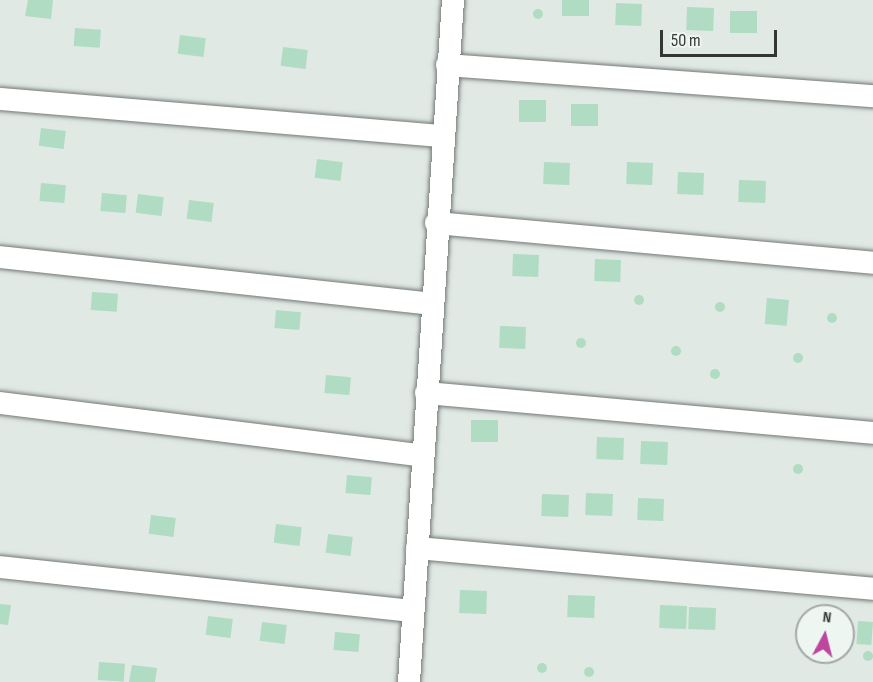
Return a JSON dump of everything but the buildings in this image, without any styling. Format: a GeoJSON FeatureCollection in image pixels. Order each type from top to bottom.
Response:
{"type":"FeatureCollection","features":[{"type":"Feature","properties":{"kind":"street"},"geometry":{"type":"LineString","coordinates":[[409,682],[441,136],[453,0]]}},
{"type":"Feature","properties":{"kind":"street"},"geometry":{"type":"LineString","coordinates":[[447,65],[873,96]]}},
{"type":"Feature","properties":{"kind":"street"},"geometry":{"type":"LineString","coordinates":[[0,99],[441,136]]}},
{"type":"Feature","properties":{"kind":"street"},"geometry":{"type":"LineString","coordinates":[[436,223],[873,263]]}},
{"type":"Feature","properties":{"kind":"street"},"geometry":{"type":"LineString","coordinates":[[0,257],[431,304]]}},
{"type":"Feature","properties":{"kind":"street"},"geometry":{"type":"LineString","coordinates":[[426,393],[873,433]]}},
{"type":"Feature","properties":{"kind":"street"},"geometry":{"type":"LineString","coordinates":[[0,403],[423,456]]}},
{"type":"Feature","properties":{"kind":"street"},"geometry":{"type":"LineString","coordinates":[[417,548],[873,589]]}},
{"type":"Feature","properties":{"kind":"street"},"geometry":{"type":"LineString","coordinates":[[0,567],[413,611]]}}]}
